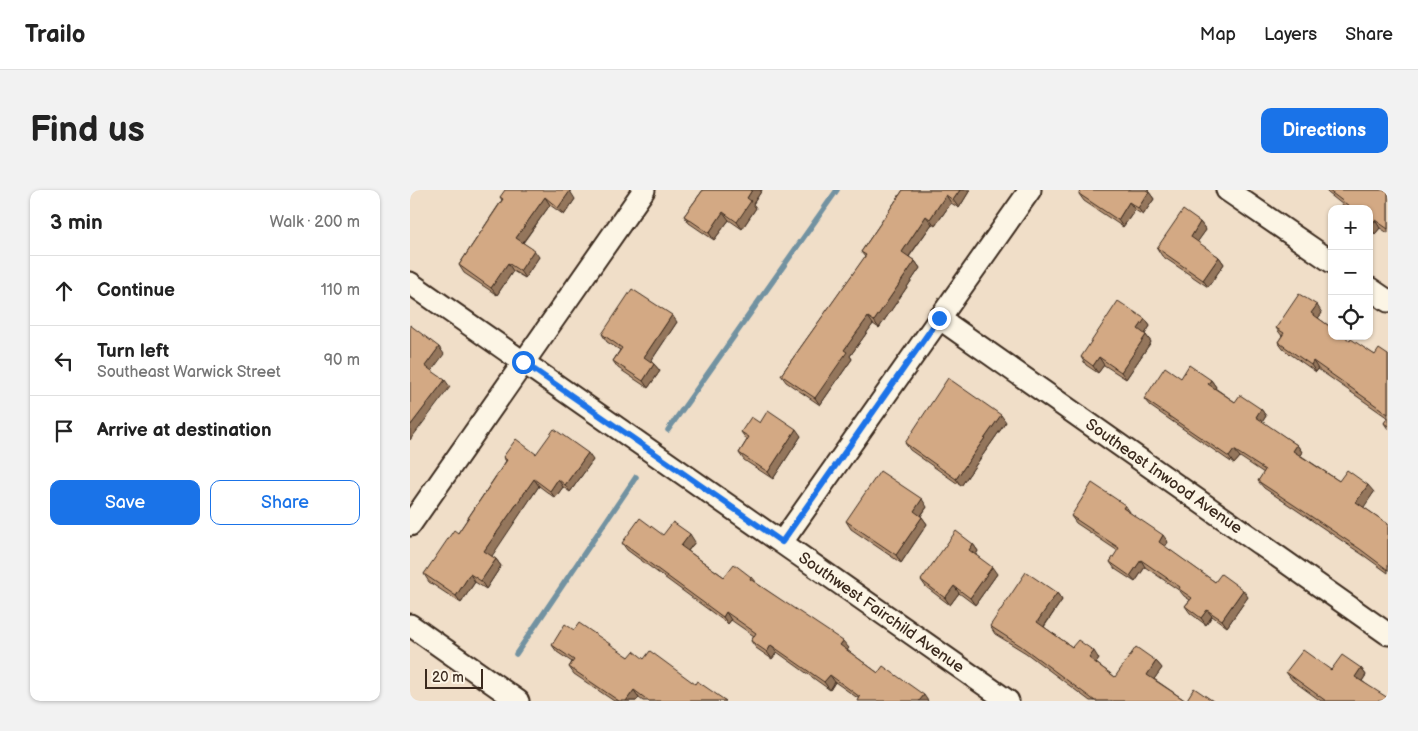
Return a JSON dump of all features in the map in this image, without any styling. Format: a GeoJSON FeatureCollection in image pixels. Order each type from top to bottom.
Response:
{"type":"FeatureCollection","features":[{"type":"Feature","properties":{"kind":"street"},"geometry":{"type":"LineString","coordinates":[[410,525],[644,190]]}},
{"type":"Feature","properties":{"kind":"street"},"geometry":{"type":"LineString","coordinates":[[782,542],[1030,190]]}},
{"type":"Feature","properties":{"kind":"street"},"geometry":{"type":"LineString","coordinates":[[1227,190],[1328,259]]}},
{"type":"Feature","properties":{"kind":"street","name":"Southwest Fairchild Avenue"},"geometry":{"type":"LineString","coordinates":[[410,283],[1008,701]]}},
{"type":"Feature","properties":{"kind":"street"},"geometry":{"type":"LineString","coordinates":[[1373,291],[1388,302]]}},
{"type":"Feature","properties":{"kind":"street","name":"Southeast Inwood Avenue"},"geometry":{"type":"LineString","coordinates":[[939,318],[1388,634]]}},
{"type":"Feature","properties":{"kind":"street"},"geometry":{"type":"LineString","coordinates":[[410,625],[518,701]]}},
{"type":"Feature","properties":{"kind":"building"},"geometry":{"type":"Polygon","coordinates":[[[505,190],[570,191],[558,208],[545,197],[516,238],[534,250],[520,271],[508,263],[491,288],[459,265],[503,199],[500,197],[505,190]]]}},
{"type":"Feature","properties":{"kind":"building"},"geometry":{"type":"Polygon","coordinates":[[[703,190],[752,190],[747,198],[751,201],[737,222],[723,212],[709,233],[684,216],[703,190]]]}},
{"type":"Feature","properties":{"kind":"building"},"geometry":{"type":"Polygon","coordinates":[[[903,190],[960,190],[953,200],[946,195],[930,219],[926,216],[902,252],[915,261],[874,321],[868,317],[844,350],[847,352],[815,398],[781,375],[866,255],[861,252],[903,190]]]}},
{"type":"Feature","properties":{"kind":"building"},"geometry":{"type":"Polygon","coordinates":[[[1081,190],[1146,190],[1149,192],[1138,208],[1129,202],[1118,220],[1079,194],[1081,190]]]}},
{"type":"Feature","properties":{"kind":"building"},"geometry":{"type":"Polygon","coordinates":[[[1328,190],[1388,190],[1388,229],[1375,220],[1373,223],[1373,205],[1348,205],[1328,190]]]}},
{"type":"Feature","properties":{"kind":"building"},"geometry":{"type":"Polygon","coordinates":[[[1183,210],[1200,222],[1191,237],[1219,257],[1203,280],[1157,248],[1183,210]]]}},
{"type":"Feature","properties":{"kind":"building"},"geometry":{"type":"Polygon","coordinates":[[[632,289],[672,315],[644,357],[654,364],[643,381],[613,361],[622,348],[602,334],[632,289]]]}},
{"type":"Feature","properties":{"kind":"building"},"geometry":{"type":"Polygon","coordinates":[[[1299,294],[1317,305],[1311,313],[1328,325],[1328,340],[1352,340],[1375,355],[1379,349],[1388,355],[1388,414],[1313,361],[1311,365],[1278,342],[1284,333],[1276,328],[1299,294]]]}},
{"type":"Feature","properties":{"kind":"building"},"geometry":{"type":"Polygon","coordinates":[[[1118,301],[1145,319],[1138,329],[1146,335],[1121,372],[1099,357],[1093,366],[1081,357],[1118,301]]]}},
{"type":"Feature","properties":{"kind":"building"},"geometry":{"type":"Polygon","coordinates":[[[410,325],[439,347],[425,366],[445,380],[410,426],[410,325]]]}},
{"type":"Feature","properties":{"kind":"building"},"geometry":{"type":"Polygon","coordinates":[[[1189,365],[1211,380],[1208,384],[1235,402],[1240,395],[1261,409],[1256,417],[1297,445],[1293,451],[1339,481],[1347,470],[1368,485],[1356,502],[1388,524],[1388,570],[1360,549],[1258,481],[1265,470],[1234,450],[1229,457],[1144,399],[1165,367],[1181,378],[1189,365]]]}},
{"type":"Feature","properties":{"kind":"building"},"geometry":{"type":"Polygon","coordinates":[[[948,378],[1001,415],[956,479],[905,443],[948,378]]]}},
{"type":"Feature","properties":{"kind":"building"},"geometry":{"type":"Polygon","coordinates":[[[768,410],[796,429],[768,472],[739,453],[749,437],[741,432],[751,417],[760,423],[768,410]]]}},
{"type":"Feature","properties":{"kind":"building"},"geometry":{"type":"Polygon","coordinates":[[[1388,417],[1388,426],[1384,423],[1388,417]]]}},
{"type":"Feature","properties":{"kind":"building"},"geometry":{"type":"Polygon","coordinates":[[[554,429],[588,453],[565,485],[558,479],[550,491],[534,479],[484,551],[496,559],[481,581],[470,574],[456,596],[424,574],[454,530],[458,533],[507,460],[503,457],[516,439],[536,454],[554,429]]]}},
{"type":"Feature","properties":{"kind":"building"},"geometry":{"type":"Polygon","coordinates":[[[880,471],[922,499],[914,511],[922,517],[896,555],[846,521],[880,471]]]}},
{"type":"Feature","properties":{"kind":"building"},"geometry":{"type":"Polygon","coordinates":[[[1092,483],[1125,505],[1123,508],[1163,535],[1159,542],[1215,582],[1221,574],[1243,590],[1222,620],[1207,610],[1201,618],[1185,606],[1192,598],[1179,589],[1180,587],[1141,560],[1130,576],[1110,562],[1119,548],[1071,516],[1092,483]]]}},
{"type":"Feature","properties":{"kind":"building"},"geometry":{"type":"Polygon","coordinates":[[[640,518],[663,535],[673,522],[690,534],[681,546],[724,577],[734,564],[751,577],[750,579],[843,641],[840,645],[878,673],[883,666],[924,695],[919,701],[858,701],[860,697],[830,675],[824,682],[771,645],[767,652],[751,641],[756,633],[726,612],[723,617],[622,543],[640,518]]]}},
{"type":"Feature","properties":{"kind":"building"},"geometry":{"type":"Polygon","coordinates":[[[956,531],[973,544],[969,550],[992,567],[970,598],[954,586],[945,598],[921,580],[956,531]]]}},
{"type":"Feature","properties":{"kind":"building"},"geometry":{"type":"Polygon","coordinates":[[[1026,572],[1057,593],[1037,622],[1072,647],[1078,640],[1094,651],[1089,658],[1115,677],[1136,647],[1156,661],[1147,675],[1186,701],[1095,701],[1021,646],[990,626],[1026,572]]]}},
{"type":"Feature","properties":{"kind":"building"},"geometry":{"type":"Polygon","coordinates":[[[579,623],[629,657],[634,651],[644,659],[650,651],[695,684],[697,681],[726,701],[649,701],[634,690],[626,701],[619,701],[569,667],[574,660],[552,645],[565,624],[574,630],[579,623]]]}},
{"type":"Feature","properties":{"kind":"building"},"geometry":{"type":"Polygon","coordinates":[[[1303,650],[1331,670],[1342,655],[1361,668],[1355,677],[1388,698],[1388,701],[1326,701],[1286,672],[1303,650]]]}},
{"type":"Feature","properties":{"kind":"building"},"geometry":{"type":"Polygon","coordinates":[[[1194,688],[1213,701],[1186,701],[1194,688]]]}},
{"type":"Feature","properties":{"kind":"waterway"},"geometry":{"type":"LineString","coordinates":[[668,430],[837,190]]}},
{"type":"Feature","properties":{"kind":"waterway"},"geometry":{"type":"LineString","coordinates":[[516,654],[636,477]]}},
{"type":"Feature","properties":{"kind":"route"},"geometry":{"type":"LineString","coordinates":[[523,362],[782,542],[939,318]]}}]}
